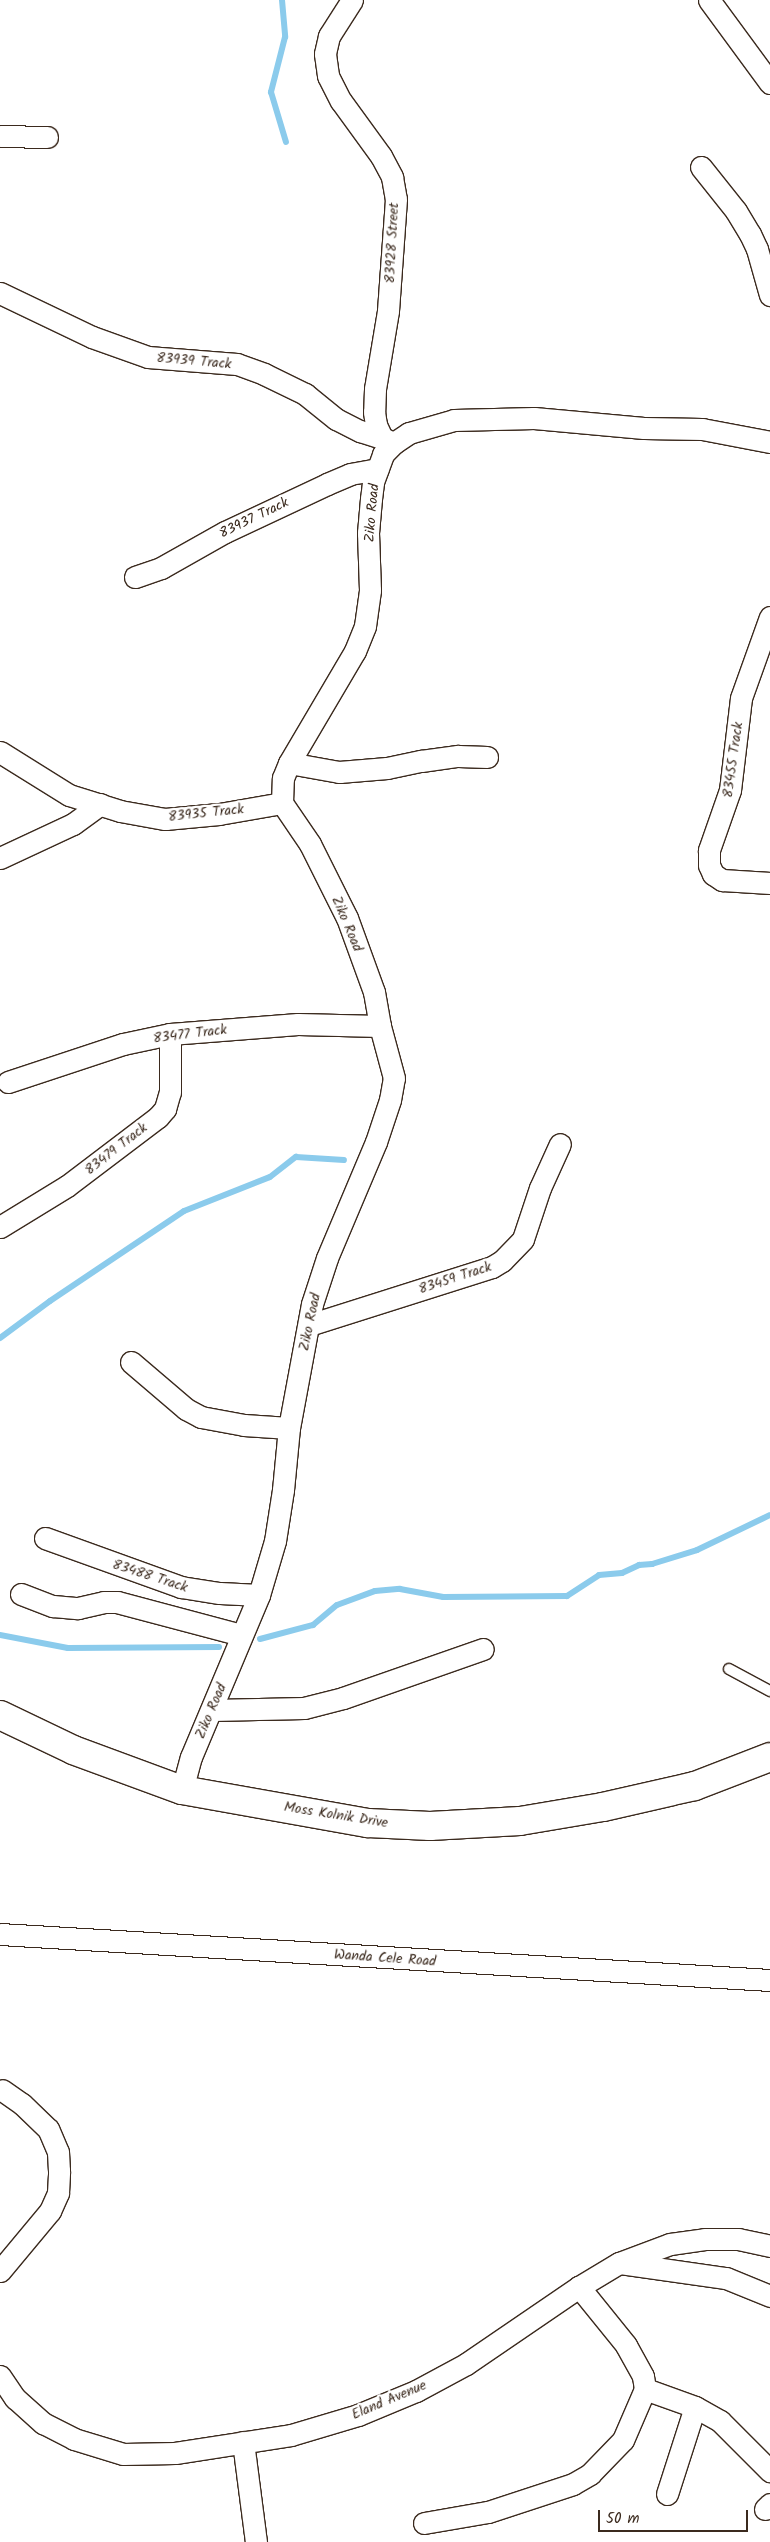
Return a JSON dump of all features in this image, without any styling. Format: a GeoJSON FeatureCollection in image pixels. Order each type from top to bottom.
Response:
{"type":"FeatureCollection","features":[{"type":"Feature","properties":{"kind":"main road","name":"Moss Kolnik Drive"},"geometry":{"type":"LineString","coordinates":[[0,1715],[73,1750],[182,1790],[368,1822],[430,1826],[520,1821],[603,1807],[695,1786],[770,1757]]}},
{"type":"Feature","properties":{"kind":"street","name":"83928 Street"},"geometry":{"type":"LineString","coordinates":[[352,0],[329,36],[325,54],[328,76],[341,101],[381,156],[392,177],[396,199],[388,312],[375,389],[375,418],[388,441]]}},
{"type":"Feature","properties":{"kind":"street"},"geometry":{"type":"LineString","coordinates":[[709,0],[770,83]]}},
{"type":"Feature","properties":{"kind":"street"},"geometry":{"type":"LineString","coordinates":[[0,136],[48,137]]}},
{"type":"Feature","properties":{"kind":"street"},"geometry":{"type":"LineString","coordinates":[[701,167],[736,211],[750,234],[757,249],[770,295]]}},
{"type":"Feature","properties":{"kind":"street","name":"83939 Track"},"geometry":{"type":"LineString","coordinates":[[0,294],[92,337],[148,357],[237,364],[264,374],[305,394],[336,419],[360,432],[388,441]]}},
{"type":"Feature","properties":{"kind":"street","name":"Ziko Road"},"geometry":{"type":"LineString","coordinates":[[182,1790],[191,1757],[259,1596],[276,1541],[283,1490],[288,1428],[312,1304],[321,1274],[376,1142],[390,1100],[394,1078],[380,1026],[374,992],[347,918],[310,844],[282,802],[283,778],[289,763],[355,651],[365,626],[370,590],[368,533],[371,499],[378,469],[388,441],[416,430],[454,420],[534,418],[644,428],[702,429],[743,435],[770,442]]}},
{"type":"Feature","properties":{"kind":"street","name":"83937 Track"},"geometry":{"type":"LineString","coordinates":[[135,577],[161,568],[225,532],[327,484],[350,474],[378,469]]}},
{"type":"Feature","properties":{"kind":"street","name":"83455 Track"},"geometry":{"type":"LineString","coordinates":[[770,617],[741,698],[730,790],[721,821],[709,850],[709,865],[713,874],[722,880],[770,883]]}},
{"type":"Feature","properties":{"kind":"street","name":"83935 Track"},"geometry":{"type":"LineString","coordinates":[[0,752],[69,795],[120,811],[164,818],[219,814],[282,802]]}},
{"type":"Feature","properties":{"kind":"street"},"geometry":{"type":"LineString","coordinates":[[289,763],[339,772],[387,768],[458,756],[487,757]]}},
{"type":"Feature","properties":{"kind":"street"},"geometry":{"type":"LineString","coordinates":[[0,858],[73,824],[101,804]]}},
{"type":"Feature","properties":{"kind":"street","name":"83477 Track"},"geometry":{"type":"LineString","coordinates":[[8,1082],[123,1044],[170,1034],[298,1024],[380,1026]]}},
{"type":"Feature","properties":{"kind":"street","name":"83479 Track"},"geometry":{"type":"LineString","coordinates":[[0,1226],[67,1186],[158,1117],[169,1102],[170,1034]]}},
{"type":"Feature","properties":{"kind":"street","name":"83459 Track"},"geometry":{"type":"LineString","coordinates":[[309,1325],[492,1267],[502,1261],[523,1239],[540,1188],[560,1144]]}},
{"type":"Feature","properties":{"kind":"street"},"geometry":{"type":"LineString","coordinates":[[131,1362],[186,1409],[201,1417],[244,1425],[288,1428]]}},
{"type":"Feature","properties":{"kind":"street","name":"83488 Track"},"geometry":{"type":"LineString","coordinates":[[44,1538],[181,1588],[259,1596]]}},
{"type":"Feature","properties":{"kind":"street"},"geometry":{"type":"LineString","coordinates":[[21,1594],[53,1606],[78,1608],[104,1602],[117,1602],[241,1635]]}},
{"type":"Feature","properties":{"kind":"street"},"geometry":{"type":"LineString","coordinates":[[212,1710],[304,1708],[343,1698],[483,1650]]}},
{"type":"Feature","properties":{"kind":"street","name":"Wanda Cele Road"},"geometry":{"type":"LineString","coordinates":[[0,1934],[770,1980]]}},
{"type":"Feature","properties":{"kind":"street"},"geometry":{"type":"LineString","coordinates":[[0,2271],[50,2211],[58,2193],[59,2171],[58,2152],[48,2129],[22,2104],[2,2090]]}},
{"type":"Feature","properties":{"kind":"street","name":"Eland Avenue"},"geometry":{"type":"LineString","coordinates":[[0,2376],[15,2398],[43,2423],[74,2439],[123,2454],[175,2453],[291,2435],[358,2415],[416,2391],[466,2364],[579,2287],[620,2263],[670,2244],[705,2239],[738,2239],[770,2246]]}},
{"type":"Feature","properties":{"kind":"street"},"geometry":{"type":"LineString","coordinates":[[620,2263],[726,2278],[770,2296]]}},
{"type":"Feature","properties":{"kind":"street"},"geometry":{"type":"LineString","coordinates":[[424,2523],[488,2512],[573,2484],[590,2474],[623,2440],[645,2388],[638,2364],[626,2345],[579,2287]]}},
{"type":"Feature","properties":{"kind":"street"},"geometry":{"type":"LineString","coordinates":[[645,2388],[695,2407],[720,2421],[770,2471]]}},
{"type":"Feature","properties":{"kind":"street"},"geometry":{"type":"LineString","coordinates":[[668,2494],[695,2407]]}},
{"type":"Feature","properties":{"kind":"street"},"geometry":{"type":"LineString","coordinates":[[242,2442],[256,2542]]}},
{"type":"Feature","properties":{"kind":"lane"},"geometry":{"type":"LineString","coordinates":[[729,1669],[770,1691]]}},
{"type":"Feature","properties":{"kind":"waterway"},"geometry":{"type":"LineString","coordinates":[[282,0],[285,37],[271,92],[286,142]]}},
{"type":"Feature","properties":{"kind":"waterway"},"geometry":{"type":"LineString","coordinates":[[0,1338],[50,1301],[184,1211],[270,1177],[296,1157],[344,1160]]}},
{"type":"Feature","properties":{"kind":"waterway"},"geometry":{"type":"LineString","coordinates":[[260,1639],[313,1625],[337,1605],[375,1591],[400,1589],[443,1597],[567,1596],[599,1575],[622,1573],[639,1565],[652,1564],[697,1550],[770,1515]]}},
{"type":"Feature","properties":{"kind":"waterway"},"geometry":{"type":"LineString","coordinates":[[0,1635],[68,1648],[219,1647]]}}]}
